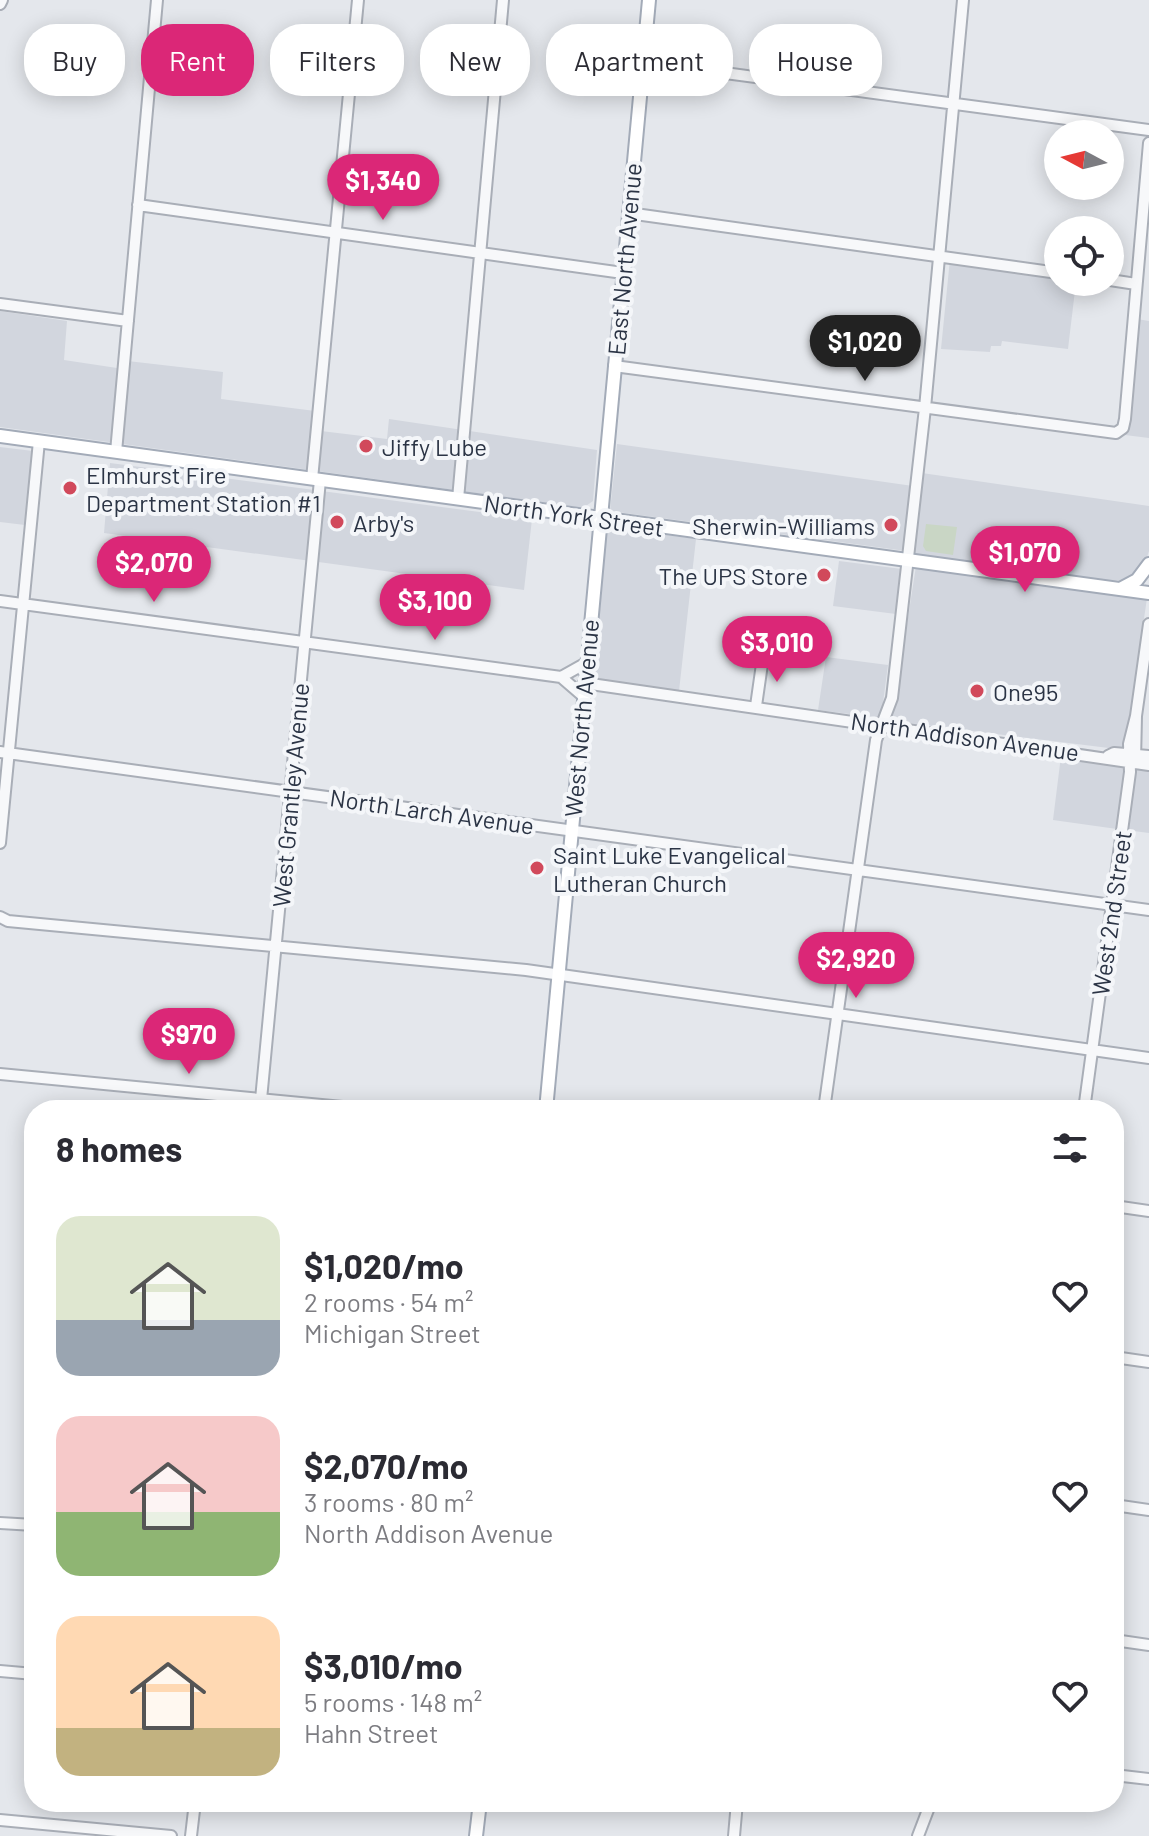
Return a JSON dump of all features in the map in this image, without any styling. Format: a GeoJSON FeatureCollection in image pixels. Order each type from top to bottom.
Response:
{"type":"FeatureCollection","features":[{"type":"Feature","properties":{"kind":"main road","name":"East North Avenue"},"geometry":{"type":"LineString","coordinates":[[647,24],[649,0]]}},
{"type":"Feature","properties":{"kind":"main road","name":"East North Avenue"},"geometry":{"type":"LineString","coordinates":[[599,518],[640,96]]}},
{"type":"Feature","properties":{"kind":"main road","name":"North York Street"},"geometry":{"type":"LineString","coordinates":[[0,436],[1149,593]]}},
{"type":"Feature","properties":{"kind":"main road","name":"West North Avenue"},"geometry":{"type":"LineString","coordinates":[[547,1100],[599,518]]}},
{"type":"Feature","properties":{"kind":"main road"},"geometry":{"type":"LineString","coordinates":[[1120,589],[1137,580],[1149,564]]}},
{"type":"Feature","properties":{"kind":"main road"},"geometry":{"type":"LineString","coordinates":[[476,1836],[479,1812]]}},
{"type":"Feature","properties":{"kind":"street"},"geometry":{"type":"LineString","coordinates":[[116,452],[157,0]]}},
{"type":"Feature","properties":{"kind":"street","name":"West Grantley Avenue"},"geometry":{"type":"LineString","coordinates":[[260,1100],[304,641],[358,0]]}},
{"type":"Feature","properties":{"kind":"street"},"geometry":{"type":"LineString","coordinates":[[458,499],[503,0]]}},
{"type":"Feature","properties":{"kind":"street"},"geometry":{"type":"LineString","coordinates":[[825,1100],[876,740],[892,698],[925,408],[963,0]]}},
{"type":"Feature","properties":{"kind":"street"},"geometry":{"type":"LineString","coordinates":[[733,74],[1149,130]]}},
{"type":"Feature","properties":{"kind":"street"},"geometry":{"type":"LineString","coordinates":[[614,366],[1110,433],[1120,431],[1125,419],[1136,284],[1145,225],[1149,143]]}},
{"type":"Feature","properties":{"kind":"street"},"geometry":{"type":"LineString","coordinates":[[138,205],[623,273]]}},
{"type":"Feature","properties":{"kind":"street"},"geometry":{"type":"LineString","coordinates":[[628,213],[1044,271]]}},
{"type":"Feature","properties":{"kind":"street"},"geometry":{"type":"LineString","coordinates":[[1124,282],[1136,284]]}},
{"type":"Feature","properties":{"kind":"street"},"geometry":{"type":"LineString","coordinates":[[0,304],[128,321]]}},
{"type":"Feature","properties":{"kind":"street"},"geometry":{"type":"LineString","coordinates":[[0,843],[4,753],[39,441]]}},
{"type":"Feature","properties":{"kind":"street"},"geometry":{"type":"LineString","coordinates":[[0,601],[561,677],[584,689]]}},
{"type":"Feature","properties":{"kind":"street","name":"West 2nd Street"},"geometry":{"type":"LineString","coordinates":[[1085,1100],[1149,624]]}},
{"type":"Feature","properties":{"kind":"street"},"geometry":{"type":"LineString","coordinates":[[756,706],[763,657]]}},
{"type":"Feature","properties":{"kind":"street"},"geometry":{"type":"LineString","coordinates":[[561,677],[586,663]]}},
{"type":"Feature","properties":{"kind":"street","name":"North Addison Avenue"},"geometry":{"type":"LineString","coordinates":[[584,689],[756,706],[1108,756],[1113,761],[1149,756]]}},
{"type":"Feature","properties":{"kind":"street","name":"North Larch Avenue"},"geometry":{"type":"LineString","coordinates":[[4,753],[1149,910]]}},
{"type":"Feature","properties":{"kind":"street","name":"North Addison Avenue"},"geometry":{"type":"LineString","coordinates":[[1132,759],[1149,765]]}},
{"type":"Feature","properties":{"kind":"street"},"geometry":{"type":"LineString","coordinates":[[0,917],[8,921],[526,970],[1149,1058]]}},
{"type":"Feature","properties":{"kind":"street"},"geometry":{"type":"LineString","coordinates":[[0,1074],[218,1100]]}},
{"type":"Feature","properties":{"kind":"street"},"geometry":{"type":"LineString","coordinates":[[1124,1207],[1149,1211]]}},
{"type":"Feature","properties":{"kind":"street"},"geometry":{"type":"LineString","coordinates":[[1124,1358],[1149,1362]]}},
{"type":"Feature","properties":{"kind":"street"},"geometry":{"type":"LineString","coordinates":[[1124,1506],[1149,1510]]}},
{"type":"Feature","properties":{"kind":"street"},"geometry":{"type":"LineString","coordinates":[[0,1523],[24,1524]]}},
{"type":"Feature","properties":{"kind":"street"},"geometry":{"type":"LineString","coordinates":[[1124,1641],[1149,1645]]}},
{"type":"Feature","properties":{"kind":"street"},"geometry":{"type":"LineString","coordinates":[[0,1671],[24,1673]]}},
{"type":"Feature","properties":{"kind":"street"},"geometry":{"type":"LineString","coordinates":[[1124,1776],[1149,1779]]}},
{"type":"Feature","properties":{"kind":"street"},"geometry":{"type":"LineString","coordinates":[[191,1836],[194,1812]]}},
{"type":"Feature","properties":{"kind":"street"},"geometry":{"type":"LineString","coordinates":[[734,1836],[736,1812]]}},
{"type":"Feature","properties":{"kind":"street"},"geometry":{"type":"LineString","coordinates":[[918,1836],[927,1812]]}},
{"type":"Feature","properties":{"kind":"street"},"geometry":{"type":"LineString","coordinates":[[0,1820],[171,1836]]}},
{"type":"Feature","properties":{"kind":"shaded area"},"geometry":{"type":"Polygon","coordinates":[[[950,259],[1044,272],[1044,296],[1074,296],[1068,349],[1002,341],[1001,346],[991,346],[990,352],[941,349],[950,259]]]}},
{"type":"Feature","properties":{"kind":"shaded area"},"geometry":{"type":"Polygon","coordinates":[[[0,311],[67,321],[64,360],[117,368],[119,360],[223,372],[221,399],[323,412],[321,431],[387,439],[389,419],[597,450],[593,501],[583,508],[0,427],[0,311]]]}},
{"type":"Feature","properties":{"kind":"shaded area"},"geometry":{"type":"Polygon","coordinates":[[[1137,319],[1149,321],[1149,438],[1125,435],[1137,319]]]}},
{"type":"Feature","properties":{"kind":"shaded area"},"geometry":{"type":"Polygon","coordinates":[[[617,444],[913,486],[906,551],[610,511],[617,444]]]}},
{"type":"Feature","properties":{"kind":"shaded area"},"geometry":{"type":"Polygon","coordinates":[[[0,447],[33,451],[25,525],[0,522],[0,447]]]}},
{"type":"Feature","properties":{"kind":"shaded area"},"geometry":{"type":"Polygon","coordinates":[[[110,463],[532,519],[524,590],[104,533],[110,463]]]}},
{"type":"Feature","properties":{"kind":"shaded area"},"geometry":{"type":"Polygon","coordinates":[[[922,473],[1149,506],[1149,551],[1143,569],[1127,580],[1110,581],[913,554],[922,473]]]}},
{"type":"Feature","properties":{"kind":"shaded area"},"geometry":{"type":"Polygon","coordinates":[[[607,527],[696,539],[679,691],[594,680],[607,527]]]}},
{"type":"Feature","properties":{"kind":"shaded area"},"geometry":{"type":"Polygon","coordinates":[[[839,561],[902,569],[896,614],[833,606],[839,561]]]}},
{"type":"Feature","properties":{"kind":"shaded area"},"geometry":{"type":"Polygon","coordinates":[[[916,566],[1147,598],[1125,750],[892,721],[916,566]]]}},
{"type":"Feature","properties":{"kind":"shaded area"},"geometry":{"type":"Polygon","coordinates":[[[826,657],[888,665],[881,718],[818,710],[826,657]]]}},
{"type":"Feature","properties":{"kind":"shaded area"},"geometry":{"type":"Polygon","coordinates":[[[1061,756],[1125,765],[1117,829],[1053,820],[1061,756]]]}},
{"type":"Feature","properties":{"kind":"shaded area"},"geometry":{"type":"Polygon","coordinates":[[[1135,766],[1149,768],[1149,833],[1126,830],[1135,766]]]}},
{"type":"Feature","properties":{"kind":"green space"},"geometry":{"type":"Polygon","coordinates":[[[926,524],[957,527],[953,555],[926,551],[923,546],[926,524]]]}},
{"type":"Feature","properties":{"kind":"place","name":"Jiffy Lube"},"geometry":{"type":"Point","coordinates":[366,446]}},
{"type":"Feature","properties":{"kind":"place","name":"Elmhurst Fire Department Station #1"},"geometry":{"type":"Point","coordinates":[70,488]}},
{"type":"Feature","properties":{"kind":"place","name":"Arby's"},"geometry":{"type":"Point","coordinates":[337,522]}},
{"type":"Feature","properties":{"kind":"place","name":"Sherwin-Williams"},"geometry":{"type":"Point","coordinates":[891,525]}},
{"type":"Feature","properties":{"kind":"place","name":"The UPS Store"},"geometry":{"type":"Point","coordinates":[824,575]}},
{"type":"Feature","properties":{"kind":"place","name":"One95"},"geometry":{"type":"Point","coordinates":[977,691]}},
{"type":"Feature","properties":{"kind":"place","name":"Saint Luke Evangelical Lutheran Church"},"geometry":{"type":"Point","coordinates":[537,868]}}]}
